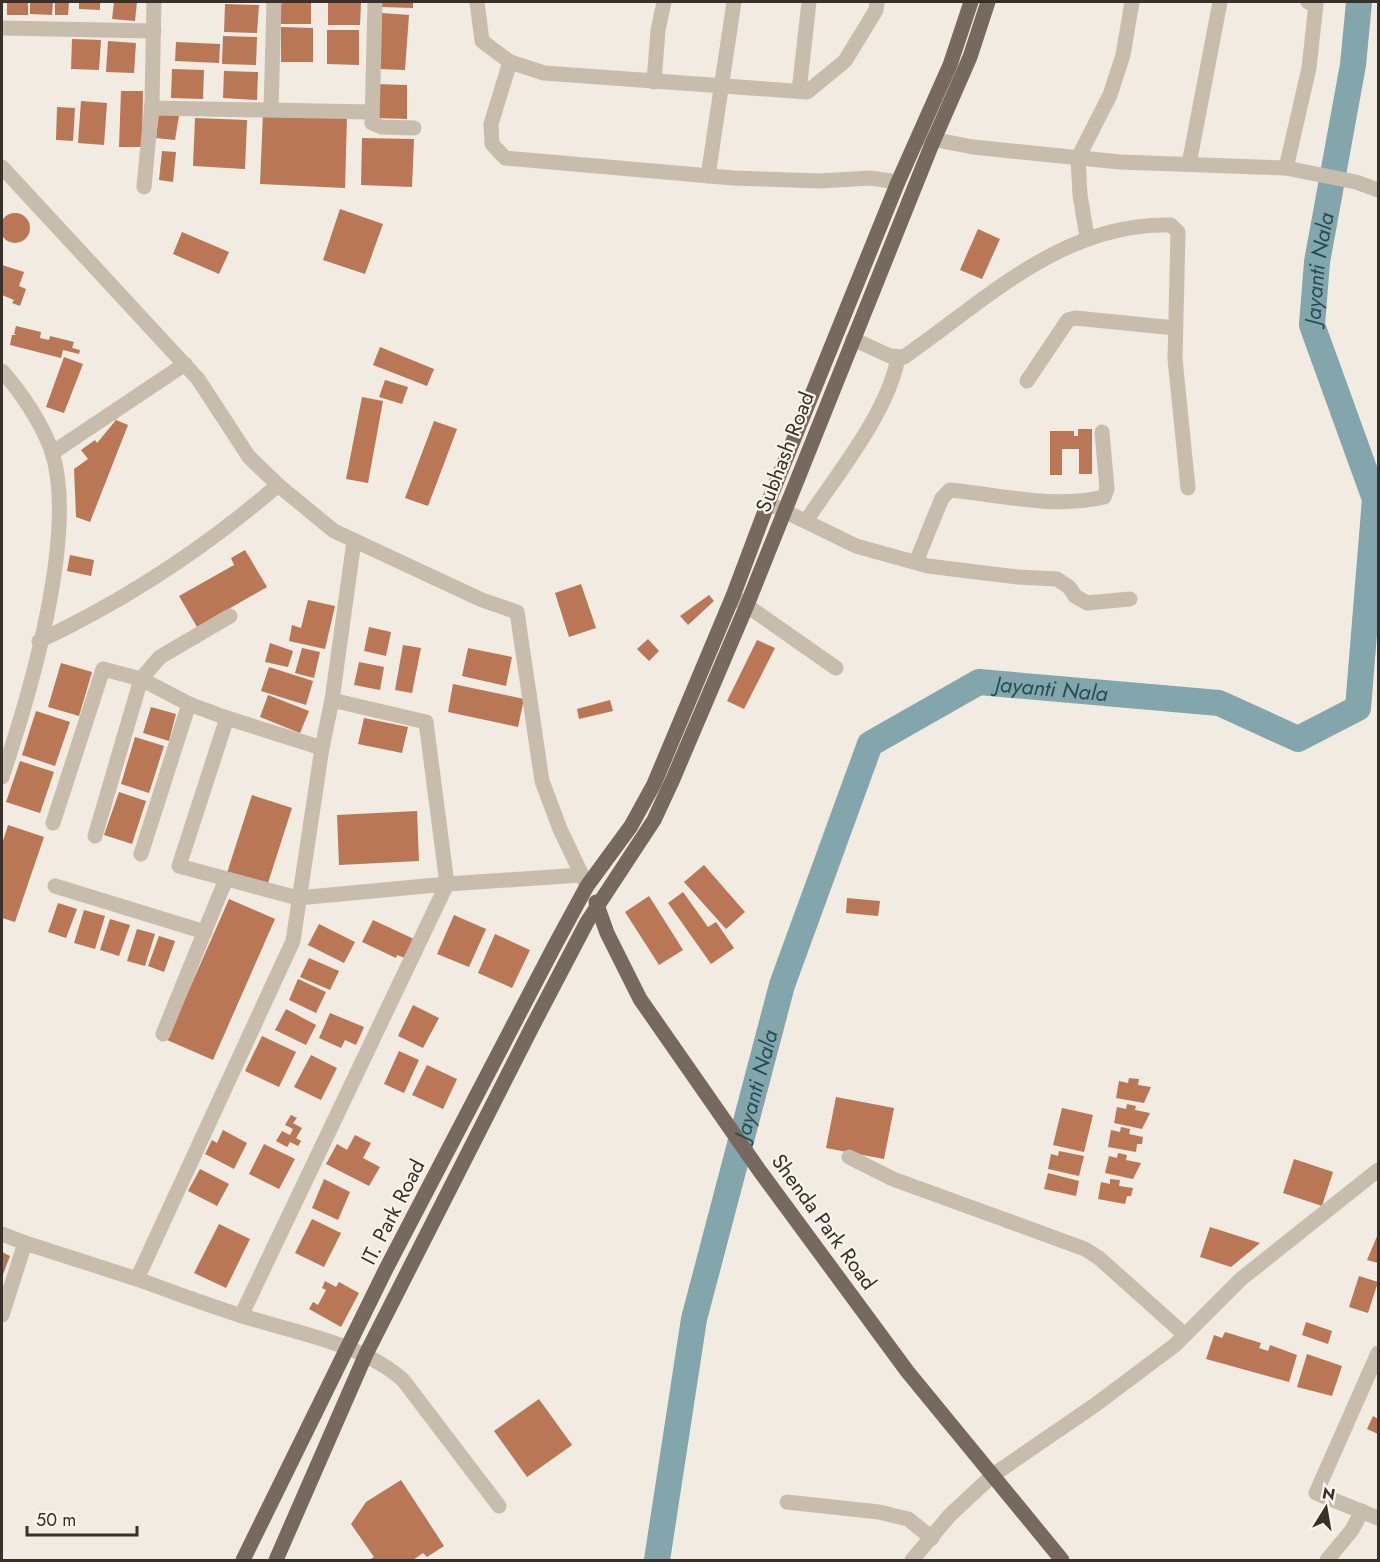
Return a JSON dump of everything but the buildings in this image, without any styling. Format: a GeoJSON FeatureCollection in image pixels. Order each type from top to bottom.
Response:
{"type":"FeatureCollection","features":[{"type":"Feature","properties":{"kind":"main road","name":"Subhash Road"},"geometry":{"type":"LineString","coordinates":[[584,880],[631,826],[654,784],[733,596],[768,503],[898,182],[957,46],[971,2]]}},
{"type":"Feature","properties":{"kind":"main road","name":"Subhash Road"},"geometry":{"type":"LineString","coordinates":[[598,906],[654,820],[747,605],[859,324],[970,57],[988,2]]}},
{"type":"Feature","properties":{"kind":"main road"},"geometry":{"type":"LineString","coordinates":[[843,318],[859,324]]}},
{"type":"Feature","properties":{"kind":"main road","name":"Shenda Park Road"},"geometry":{"type":"LineString","coordinates":[[584,880],[640,999],[750,1157],[907,1371],[1062,1560]]}},
{"type":"Feature","properties":{"kind":"main road","name":"IT. Park Road"},"geometry":{"type":"LineString","coordinates":[[243,1560],[386,1269],[584,880]]}},
{"type":"Feature","properties":{"kind":"main road","name":"IT. Park Road"},"geometry":{"type":"LineString","coordinates":[[276,1560],[366,1354],[532,1027],[598,906]]}},
{"type":"Feature","properties":{"kind":"street"},"geometry":{"type":"LineString","coordinates":[[144,187],[151,108],[154,2]]}},
{"type":"Feature","properties":{"kind":"street"},"geometry":{"type":"LineString","coordinates":[[271,110],[274,2]]}},
{"type":"Feature","properties":{"kind":"street"},"geometry":{"type":"LineString","coordinates":[[375,2],[372,123],[376,126],[414,128]]}},
{"type":"Feature","properties":{"kind":"street"},"geometry":{"type":"LineString","coordinates":[[477,2],[482,41],[510,62],[544,73],[807,92],[845,61],[876,10],[877,2]]}},
{"type":"Feature","properties":{"kind":"street"},"geometry":{"type":"LineString","coordinates":[[654,82],[658,30],[664,2]]}},
{"type":"Feature","properties":{"kind":"street"},"geometry":{"type":"LineString","coordinates":[[708,176],[734,2]]}},
{"type":"Feature","properties":{"kind":"street"},"geometry":{"type":"LineString","coordinates":[[799,91],[809,2]]}},
{"type":"Feature","properties":{"kind":"street"},"geometry":{"type":"LineString","coordinates":[[1087,237],[1080,195],[1078,158],[1110,95],[1123,55],[1132,2]]}},
{"type":"Feature","properties":{"kind":"street"},"geometry":{"type":"LineString","coordinates":[[1189,164],[1220,2]]}},
{"type":"Feature","properties":{"kind":"street"},"geometry":{"type":"LineString","coordinates":[[1286,168],[1309,68],[1316,4],[1308,2]]}},
{"type":"Feature","properties":{"kind":"street"},"geometry":{"type":"LineString","coordinates":[[2,28],[154,31]]}},
{"type":"Feature","properties":{"kind":"street"},"geometry":{"type":"LineString","coordinates":[[510,62],[491,124],[492,144],[505,158],[708,176],[820,181],[881,178],[898,182]]}},
{"type":"Feature","properties":{"kind":"street"},"geometry":{"type":"LineString","coordinates":[[151,108],[371,112]]}},
{"type":"Feature","properties":{"kind":"street"},"geometry":{"type":"LineString","coordinates":[[918,136],[974,147],[1078,158],[1286,168],[1314,172],[1378,190]]}},
{"type":"Feature","properties":{"kind":"street"},"geometry":{"type":"LineString","coordinates":[[2,167],[185,364],[198,379],[249,458],[278,485],[334,531],[482,600],[518,612],[542,781],[560,830],[584,880],[447,884],[298,898],[179,866],[227,718]]}},
{"type":"Feature","properties":{"kind":"street"},"geometry":{"type":"LineString","coordinates":[[853,339],[898,358],[904,357],[978,301],[1032,265],[1087,237],[1121,229],[1160,225],[1176,228],[1179,237],[1175,359],[1188,488]]}},
{"type":"Feature","properties":{"kind":"street"},"geometry":{"type":"LineString","coordinates":[[1027,381],[1068,320],[1075,318],[1175,328]]}},
{"type":"Feature","properties":{"kind":"street"},"geometry":{"type":"LineString","coordinates":[[806,521],[884,402],[894,377],[898,358]]}},
{"type":"Feature","properties":{"kind":"street"},"geometry":{"type":"LineString","coordinates":[[52,453],[185,364]]}},
{"type":"Feature","properties":{"kind":"street"},"geometry":{"type":"LineString","coordinates":[[2,371],[37,422],[52,453],[59,507],[58,547],[39,641],[20,720],[2,777]]}},
{"type":"Feature","properties":{"kind":"street"},"geometry":{"type":"LineString","coordinates":[[916,562],[942,498],[950,490],[1012,500],[1048,502],[1104,497],[1107,489],[1102,432]]}},
{"type":"Feature","properties":{"kind":"street"},"geometry":{"type":"LineString","coordinates":[[39,641],[102,611],[160,577],[223,531],[278,485]]}},
{"type":"Feature","properties":{"kind":"street"},"geometry":{"type":"LineString","coordinates":[[768,503],[856,546],[916,562],[966,572],[1057,579],[1069,587],[1075,596],[1087,603],[1130,599]]}},
{"type":"Feature","properties":{"kind":"street"},"geometry":{"type":"LineString","coordinates":[[136,1279],[293,941],[322,748],[332,700],[354,541]]}},
{"type":"Feature","properties":{"kind":"street"},"geometry":{"type":"LineString","coordinates":[[733,596],[836,668]]}},
{"type":"Feature","properties":{"kind":"street"},"geometry":{"type":"LineString","coordinates":[[95,836],[141,679],[160,657],[230,616]]}},
{"type":"Feature","properties":{"kind":"street"},"geometry":{"type":"LineString","coordinates":[[53,823],[103,669],[141,679],[189,704],[227,718],[322,748]]}},
{"type":"Feature","properties":{"kind":"street"},"geometry":{"type":"LineString","coordinates":[[241,1316],[447,884],[426,722],[332,700]]}},
{"type":"Feature","properties":{"kind":"street"},"geometry":{"type":"LineString","coordinates":[[141,854],[189,704]]}},
{"type":"Feature","properties":{"kind":"street"},"geometry":{"type":"LineString","coordinates":[[163,1034],[226,879]]}},
{"type":"Feature","properties":{"kind":"street"},"geometry":{"type":"LineString","coordinates":[[55,886],[204,932]]}},
{"type":"Feature","properties":{"kind":"street"},"geometry":{"type":"LineString","coordinates":[[849,1156],[893,1179],[1085,1249],[1099,1258],[1185,1335]]}},
{"type":"Feature","properties":{"kind":"street"},"geometry":{"type":"LineString","coordinates":[[912,1560],[950,1515],[993,1475],[1120,1386],[1185,1335],[1241,1279],[1378,1170]]}},
{"type":"Feature","properties":{"kind":"street"},"geometry":{"type":"LineString","coordinates":[[2,1234],[241,1316],[366,1354],[403,1380],[500,1506]]}},
{"type":"Feature","properties":{"kind":"street"},"geometry":{"type":"LineString","coordinates":[[2,1315],[25,1243]]}},
{"type":"Feature","properties":{"kind":"street"},"geometry":{"type":"LineString","coordinates":[[1372,1515],[1316,1492],[1378,1353]]}},
{"type":"Feature","properties":{"kind":"street"},"geometry":{"type":"LineString","coordinates":[[1327,1560],[1352,1530],[1372,1515],[1378,1501]]}},
{"type":"Feature","properties":{"kind":"street"},"geometry":{"type":"LineString","coordinates":[[788,1502],[879,1512],[908,1519],[932,1538]]}},
{"type":"Feature","properties":{"kind":"waterway","name":"Jayanti Nala"},"geometry":{"type":"LineString","coordinates":[[657,1560],[694,1319],[782,985],[870,744],[979,682],[1219,703],[1298,739],[1358,708],[1375,499],[1312,325],[1317,262],[1353,65],[1359,2]]}}]}
